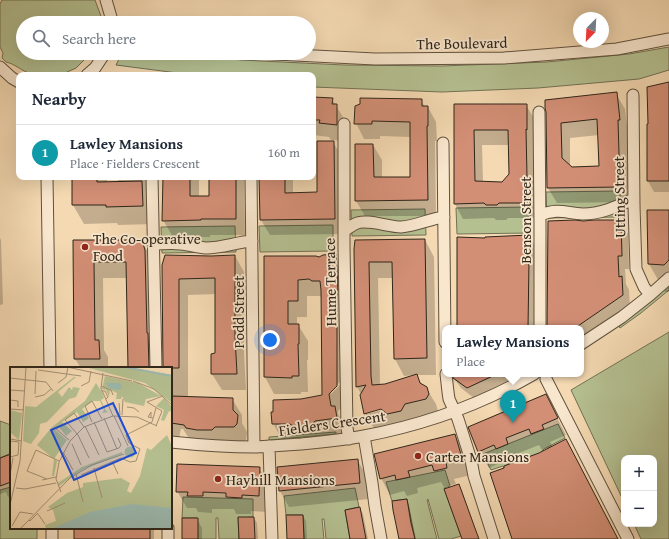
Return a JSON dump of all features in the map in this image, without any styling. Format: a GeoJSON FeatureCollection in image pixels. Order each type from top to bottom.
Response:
{"type":"FeatureCollection","features":[{"type":"Feature","properties":{"kind":"street"},"geometry":{"type":"LineString","coordinates":[[106,0],[111,16]]}},
{"type":"Feature","properties":{"kind":"street","name":"The Boulevard"},"geometry":{"type":"LineString","coordinates":[[316,56],[375,59],[504,58],[617,48],[669,39]]}},
{"type":"Feature","properties":{"kind":"street"},"geometry":{"type":"LineString","coordinates":[[90,72],[100,60]]}},
{"type":"Feature","properties":{"kind":"street"},"geometry":{"type":"LineString","coordinates":[[0,67],[16,80]]}},
{"type":"Feature","properties":{"kind":"street","name":"Utting Street"},"geometry":{"type":"LineString","coordinates":[[633,95],[636,269],[644,287],[650,295]]}},
{"type":"Feature","properties":{"kind":"street","name":"Benson Street"},"geometry":{"type":"LineString","coordinates":[[538,112],[540,325]]}},
{"type":"Feature","properties":{"kind":"street","name":"Hume Terrace"},"geometry":{"type":"LineString","coordinates":[[344,124],[344,231],[348,433]]}},
{"type":"Feature","properties":{"kind":"street"},"geometry":{"type":"LineString","coordinates":[[443,143],[445,325]]}},
{"type":"Feature","properties":{"kind":"street"},"geometry":{"type":"LineString","coordinates":[[47,180],[50,367]]}},
{"type":"Feature","properties":{"kind":"street"},"geometry":{"type":"LineString","coordinates":[[152,180],[156,367]]}},
{"type":"Feature","properties":{"kind":"street","name":"Podd Street"},"geometry":{"type":"LineString","coordinates":[[251,180],[254,446]]}},
{"type":"Feature","properties":{"kind":"street"},"geometry":{"type":"LineString","coordinates":[[540,215],[560,211],[583,214],[601,212],[634,199]]}},
{"type":"Feature","properties":{"kind":"street"},"geometry":{"type":"LineString","coordinates":[[344,231],[356,223],[365,222],[400,227],[444,217]]}},
{"type":"Feature","properties":{"kind":"street"},"geometry":{"type":"LineString","coordinates":[[153,244],[181,244],[207,248],[252,241]]}},
{"type":"Feature","properties":{"kind":"street"},"geometry":{"type":"LineString","coordinates":[[584,342],[622,317],[669,278]]}},
{"type":"Feature","properties":{"kind":"street"},"geometry":{"type":"LineString","coordinates":[[446,377],[449,399],[456,415],[494,539]]}},
{"type":"Feature","properties":{"kind":"street","name":"Fielders Crescent"},"geometry":{"type":"LineString","coordinates":[[172,442],[211,446],[254,446],[269,452],[348,433],[365,441],[398,428],[456,415],[529,377]]}},
{"type":"Feature","properties":{"kind":"street"},"geometry":{"type":"LineString","coordinates":[[546,379],[628,539]]}},
{"type":"Feature","properties":{"kind":"street"},"geometry":{"type":"LineString","coordinates":[[365,441],[374,506],[382,539]]}},
{"type":"Feature","properties":{"kind":"street"},"geometry":{"type":"LineString","coordinates":[[269,452],[272,539]]}},
{"type":"Feature","properties":{"kind":"green space"},"geometry":{"type":"Polygon","coordinates":[[[2,0],[95,0],[101,16],[16,16],[16,60],[84,60],[76,68],[67,72],[26,72],[6,62],[2,58],[3,53],[0,47],[0,4],[2,0]]]}},
{"type":"Feature","properties":{"kind":"green space"},"geometry":{"type":"Polygon","coordinates":[[[669,47],[669,70],[639,79],[538,88],[442,92],[316,87],[316,72],[170,72],[116,65],[118,60],[241,60],[344,65],[442,66],[547,62],[629,54],[669,47]]]}},
{"type":"Feature","properties":{"kind":"green space"},"geometry":{"type":"Polygon","coordinates":[[[620,191],[621,217],[547,218],[546,192],[620,191]]]}},
{"type":"Feature","properties":{"kind":"green space"},"geometry":{"type":"Polygon","coordinates":[[[530,207],[531,233],[457,234],[456,208],[530,207]]]}},
{"type":"Feature","properties":{"kind":"green space"},"geometry":{"type":"Polygon","coordinates":[[[425,209],[426,235],[352,236],[351,210],[425,209]]]}},
{"type":"Feature","properties":{"kind":"green space"},"geometry":{"type":"Polygon","coordinates":[[[333,225],[333,251],[260,252],[259,226],[333,225]]]}},
{"type":"Feature","properties":{"kind":"green space"},"geometry":{"type":"Polygon","coordinates":[[[235,226],[236,252],[162,253],[161,227],[235,226]]]}},
{"type":"Feature","properties":{"kind":"green space"},"geometry":{"type":"Polygon","coordinates":[[[669,285],[669,290],[620,328],[618,324],[669,285]]]}},
{"type":"Feature","properties":{"kind":"green space"},"geometry":{"type":"Polygon","coordinates":[[[669,332],[669,539],[641,539],[635,527],[657,527],[657,455],[621,455],[621,496],[571,390],[669,332]]]}},
{"type":"Feature","properties":{"kind":"green space"},"geometry":{"type":"Polygon","coordinates":[[[0,421],[10,425],[10,453],[0,458],[0,421]]]}},
{"type":"Feature","properties":{"kind":"green space"},"geometry":{"type":"Polygon","coordinates":[[[558,424],[565,438],[541,452],[553,465],[504,468],[503,466],[491,470],[483,454],[558,424]]]}},
{"type":"Feature","properties":{"kind":"green space"},"geometry":{"type":"Polygon","coordinates":[[[336,432],[336,434],[269,440],[269,437],[336,432]]]}},
{"type":"Feature","properties":{"kind":"green space"},"geometry":{"type":"Polygon","coordinates":[[[445,470],[450,486],[444,488],[461,536],[451,539],[439,539],[428,499],[437,539],[415,539],[407,499],[392,501],[386,482],[445,470]]]}},
{"type":"Feature","properties":{"kind":"green space"},"geometry":{"type":"Polygon","coordinates":[[[10,487],[10,529],[37,529],[37,539],[0,539],[0,490],[10,487]]]}},
{"type":"Feature","properties":{"kind":"green space"},"geometry":{"type":"Polygon","coordinates":[[[355,488],[359,507],[345,510],[350,539],[326,539],[324,519],[322,519],[324,539],[304,539],[303,515],[286,515],[284,496],[355,488]]]}},
{"type":"Feature","properties":{"kind":"green space"},"geometry":{"type":"Polygon","coordinates":[[[183,497],[253,499],[253,517],[238,518],[239,539],[219,539],[218,518],[216,518],[216,539],[198,539],[197,518],[182,518],[183,497]]]}},
{"type":"Feature","properties":{"kind":"building"},"geometry":{"type":"Polygon","coordinates":[[[669,82],[669,181],[647,181],[647,87],[669,82]]]}},
{"type":"Feature","properties":{"kind":"building"},"geometry":{"type":"Polygon","coordinates":[[[617,92],[620,120],[618,120],[620,187],[547,188],[545,100],[617,92]],[[597,119],[561,123],[562,158],[572,167],[599,166],[597,119]]]}},
{"type":"Feature","properties":{"kind":"building"},"geometry":{"type":"Polygon","coordinates":[[[316,97],[333,98],[332,104],[337,104],[337,125],[319,123],[320,120],[316,120],[316,97]]]}},
{"type":"Feature","properties":{"kind":"building"},"geometry":{"type":"Polygon","coordinates":[[[360,98],[422,99],[422,106],[428,106],[428,200],[355,201],[355,144],[373,144],[374,177],[410,177],[410,122],[372,121],[372,124],[354,124],[355,106],[360,104],[360,98]]]}},
{"type":"Feature","properties":{"kind":"building"},"geometry":{"type":"Polygon","coordinates":[[[454,104],[527,104],[527,130],[526,129],[528,203],[499,203],[497,205],[486,205],[484,203],[454,204],[454,104]],[[474,130],[475,181],[502,182],[509,174],[508,130],[474,130]]]}},
{"type":"Feature","properties":{"kind":"building"},"geometry":{"type":"Polygon","coordinates":[[[317,141],[334,141],[335,219],[260,220],[259,180],[285,180],[285,193],[317,192],[317,141]]]}},
{"type":"Feature","properties":{"kind":"building"},"geometry":{"type":"Polygon","coordinates":[[[72,180],[97,180],[97,182],[142,181],[143,206],[106,207],[106,205],[72,205],[72,180]]]}},
{"type":"Feature","properties":{"kind":"building"},"geometry":{"type":"Polygon","coordinates":[[[163,180],[190,180],[190,196],[209,196],[209,180],[236,180],[236,219],[162,221],[163,180]]]}},
{"type":"Feature","properties":{"kind":"building"},"geometry":{"type":"Polygon","coordinates":[[[647,210],[669,210],[669,260],[664,265],[648,264],[647,210]]]}},
{"type":"Feature","properties":{"kind":"building"},"geometry":{"type":"Polygon","coordinates":[[[621,220],[622,256],[618,256],[619,277],[622,276],[623,295],[579,325],[547,325],[548,221],[621,220]]]}},
{"type":"Feature","properties":{"kind":"building"},"geometry":{"type":"Polygon","coordinates":[[[529,235],[530,261],[528,325],[457,325],[457,237],[529,235]]]}},
{"type":"Feature","properties":{"kind":"building"},"geometry":{"type":"Polygon","coordinates":[[[425,239],[427,358],[394,359],[392,262],[369,262],[371,376],[372,385],[385,384],[417,374],[420,383],[427,387],[429,394],[426,399],[405,404],[401,411],[387,414],[381,409],[364,414],[360,395],[366,385],[356,387],[355,240],[425,239]]]}},
{"type":"Feature","properties":{"kind":"building"},"geometry":{"type":"Polygon","coordinates":[[[73,240],[142,240],[145,250],[149,367],[128,367],[126,262],[94,262],[95,340],[99,340],[100,359],[74,359],[73,240]]]}},
{"type":"Feature","properties":{"kind":"building"},"geometry":{"type":"Polygon","coordinates":[[[336,254],[338,290],[337,386],[329,394],[331,406],[335,406],[337,418],[315,421],[310,427],[296,428],[290,424],[272,424],[271,412],[273,412],[273,400],[301,399],[322,395],[321,290],[320,281],[312,281],[309,279],[298,280],[298,301],[288,301],[288,324],[299,324],[299,376],[292,376],[292,378],[264,377],[264,256],[319,257],[323,255],[336,254]]]}},
{"type":"Feature","properties":{"kind":"building"},"geometry":{"type":"Polygon","coordinates":[[[165,255],[235,255],[235,336],[237,374],[211,374],[211,354],[215,353],[215,278],[179,279],[179,368],[163,367],[162,265],[165,255]]]}},
{"type":"Feature","properties":{"kind":"building"},"geometry":{"type":"Polygon","coordinates":[[[453,377],[491,377],[467,388],[453,377]]]}},
{"type":"Feature","properties":{"kind":"building"},"geometry":{"type":"Polygon","coordinates":[[[546,394],[558,418],[542,425],[544,429],[531,434],[529,429],[506,438],[508,444],[496,449],[494,445],[478,452],[468,427],[546,394]]]}},
{"type":"Feature","properties":{"kind":"building"},"geometry":{"type":"Polygon","coordinates":[[[172,396],[233,398],[233,410],[238,415],[237,424],[234,427],[215,427],[212,430],[197,430],[186,428],[184,425],[172,423],[172,396]]]}},
{"type":"Feature","properties":{"kind":"building","name":"Carter Mansions"},"geometry":{"type":"Polygon","coordinates":[[[455,434],[462,458],[446,462],[447,468],[434,471],[432,465],[408,471],[410,477],[396,480],[395,475],[380,479],[374,454],[455,434]]]}},
{"type":"Feature","properties":{"kind":"building"},"geometry":{"type":"Polygon","coordinates":[[[566,439],[618,539],[512,539],[490,473],[539,453],[566,439]]]}},
{"type":"Feature","properties":{"kind":"building"},"geometry":{"type":"Polygon","coordinates":[[[10,454],[10,482],[0,486],[0,458],[10,454]]]}},
{"type":"Feature","properties":{"kind":"building"},"geometry":{"type":"Polygon","coordinates":[[[358,459],[360,483],[279,491],[277,467],[358,459]]]}},
{"type":"Feature","properties":{"kind":"building","name":"Hayhill Mansions"},"geometry":{"type":"Polygon","coordinates":[[[177,464],[260,467],[259,496],[242,495],[242,498],[226,497],[226,493],[203,492],[203,496],[187,496],[188,492],[176,492],[177,464]]]}},
{"type":"Feature","properties":{"kind":"building"},"geometry":{"type":"Polygon","coordinates":[[[459,484],[479,539],[462,539],[444,489],[459,484]]]}},
{"type":"Feature","properties":{"kind":"building"},"geometry":{"type":"Polygon","coordinates":[[[407,499],[415,539],[399,539],[392,501],[407,499]]]}},
{"type":"Feature","properties":{"kind":"building"},"geometry":{"type":"Polygon","coordinates":[[[360,507],[366,539],[350,539],[345,510],[360,507]]]}},
{"type":"Feature","properties":{"kind":"building"},"geometry":{"type":"Polygon","coordinates":[[[286,515],[303,515],[304,539],[287,539],[286,515]]]}},
{"type":"Feature","properties":{"kind":"building"},"geometry":{"type":"Polygon","coordinates":[[[238,517],[254,517],[255,539],[239,539],[238,517]]]}},
{"type":"Feature","properties":{"kind":"building"},"geometry":{"type":"Polygon","coordinates":[[[182,518],[198,518],[198,539],[182,539],[182,518]]]}},
{"type":"Feature","properties":{"kind":"building"},"geometry":{"type":"Polygon","coordinates":[[[74,529],[150,529],[150,539],[74,539],[74,529]]]}},
{"type":"Feature","properties":{"kind":"place","name":"The Co-operative Food"},"geometry":{"type":"Point","coordinates":[85,247]}},
{"type":"Feature","properties":{"kind":"place","name":"Lawley Mansions"},"geometry":{"type":"Point","coordinates":[513,423]}},
{"type":"Feature","properties":{"kind":"place","name":"Carter Mansions"},"geometry":{"type":"Point","coordinates":[418,456]}},
{"type":"Feature","properties":{"kind":"place","name":"Hayhill Mansions"},"geometry":{"type":"Point","coordinates":[218,479]}}]}
